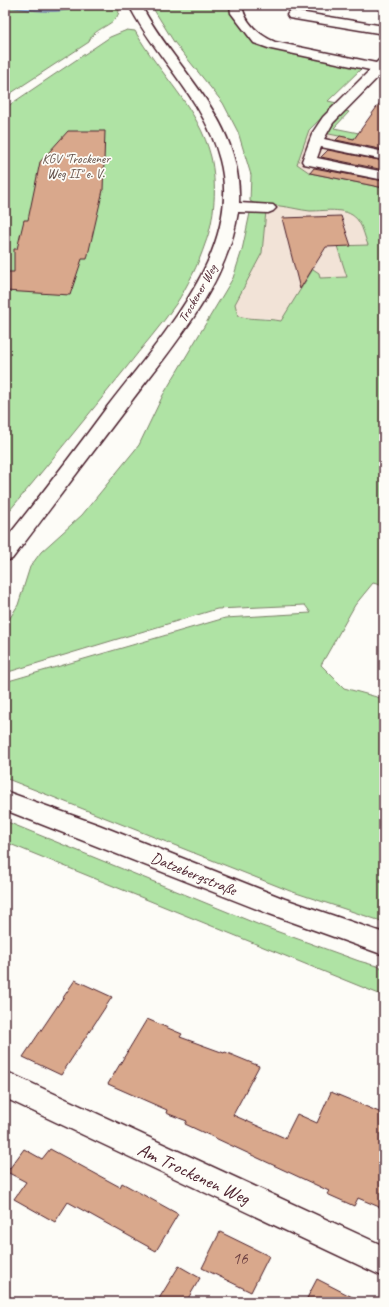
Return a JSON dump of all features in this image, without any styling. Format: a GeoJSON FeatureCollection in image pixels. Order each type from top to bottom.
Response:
{"type":"FeatureCollection","features":[{"type":"Feature","properties":{"kind":"street","name":"Trockener Weg"},"geometry":{"type":"LineString","coordinates":[[5,554],[188,313],[206,283],[226,236],[230,207],[231,181],[228,161],[214,124],[204,105],[154,39],[135,5]]}},
{"type":"Feature","properties":{"kind":"street"},"geometry":{"type":"LineString","coordinates":[[236,5],[237,13],[259,40],[272,44],[382,65]]}},
{"type":"Feature","properties":{"kind":"street"},"geometry":{"type":"LineString","coordinates":[[293,15],[384,30]]}},
{"type":"Feature","properties":{"kind":"street"},"geometry":{"type":"LineString","coordinates":[[382,65],[328,120],[320,132],[309,161],[384,176]]}},
{"type":"Feature","properties":{"kind":"street"},"geometry":{"type":"LineString","coordinates":[[316,142],[384,156]]}},
{"type":"Feature","properties":{"kind":"street"},"geometry":{"type":"LineString","coordinates":[[230,207],[268,208]]}},
{"type":"Feature","properties":{"kind":"street","name":"Datzebergstraße"},"geometry":{"type":"LineString","coordinates":[[5,800],[276,906],[384,944]]}},
{"type":"Feature","properties":{"kind":"street","name":"Am Trockenen Weg"},"geometry":{"type":"LineString","coordinates":[[5,1084],[384,1262]]}},
{"type":"Feature","properties":{"kind":"shaded area"},"geometry":{"type":"Polygon","coordinates":[[[309,130],[384,145],[384,188],[310,173],[297,164],[309,130]]]}},
{"type":"Feature","properties":{"kind":"shaded area"},"geometry":{"type":"Polygon","coordinates":[[[250,201],[254,204],[280,206],[309,211],[344,211],[351,214],[359,221],[368,245],[351,246],[347,277],[319,278],[313,269],[281,321],[265,318],[251,319],[238,316],[235,304],[262,253],[266,211],[255,211],[250,213],[250,201]]]}},
{"type":"Feature","properties":{"kind":"green space"},"geometry":{"type":"Polygon","coordinates":[[[5,5],[118,5],[119,12],[113,21],[91,37],[89,42],[5,97],[5,5]]]}},
{"type":"Feature","properties":{"kind":"green space"},"geometry":{"type":"Polygon","coordinates":[[[151,5],[231,5],[231,13],[255,40],[363,67],[328,101],[337,103],[309,130],[297,164],[310,173],[384,188],[384,586],[373,583],[355,605],[321,665],[344,688],[384,699],[384,922],[290,891],[5,778],[5,682],[225,618],[311,613],[305,605],[217,609],[5,673],[5,626],[18,605],[30,567],[41,552],[82,515],[139,445],[163,395],[233,278],[242,250],[250,213],[255,210],[266,211],[262,253],[235,304],[238,316],[281,321],[313,269],[319,273],[320,278],[347,277],[337,246],[368,245],[359,222],[355,217],[343,211],[310,211],[280,206],[261,205],[250,201],[251,175],[238,132],[223,103],[174,42],[151,5]]]}},
{"type":"Feature","properties":{"kind":"green space","name":"KGV \"Trockener Weg II\" e. V."},"geometry":{"type":"Polygon","coordinates":[[[127,30],[135,31],[155,62],[188,107],[205,139],[211,157],[214,178],[214,201],[211,224],[199,260],[180,297],[170,312],[81,424],[5,516],[5,108],[110,37],[127,30]]]}},
{"type":"Feature","properties":{"kind":"green space"},"geometry":{"type":"Polygon","coordinates":[[[344,110],[349,112],[334,128],[384,138],[384,145],[324,133],[344,110]]]}},
{"type":"Feature","properties":{"kind":"green space"},"geometry":{"type":"Polygon","coordinates":[[[5,821],[262,926],[359,961],[384,968],[384,996],[5,842],[5,821]]]}},
{"type":"Feature","properties":{"kind":"water"},"geometry":{"type":"Polygon","coordinates":[[[5,5],[81,5],[63,11],[43,11],[5,7],[5,5]]]}},
{"type":"Feature","properties":{"kind":"building"},"geometry":{"type":"Polygon","coordinates":[[[384,97],[384,150],[336,140],[340,136],[354,139],[384,97]]]}},
{"type":"Feature","properties":{"kind":"building"},"geometry":{"type":"Polygon","coordinates":[[[68,131],[105,131],[103,190],[87,259],[82,259],[70,295],[5,291],[5,272],[14,272],[14,249],[17,249],[24,220],[28,220],[40,162],[68,131]]]}},
{"type":"Feature","properties":{"kind":"building"},"geometry":{"type":"Polygon","coordinates":[[[328,150],[384,161],[384,170],[321,157],[328,150]]]}},
{"type":"Feature","properties":{"kind":"building"},"geometry":{"type":"Polygon","coordinates":[[[314,168],[384,181],[384,188],[310,173],[314,168]]]}},
{"type":"Feature","properties":{"kind":"building"},"geometry":{"type":"Polygon","coordinates":[[[341,216],[351,246],[326,247],[300,289],[282,218],[341,216]]]}},
{"type":"Feature","properties":{"kind":"building"},"geometry":{"type":"Polygon","coordinates":[[[75,980],[112,997],[61,1075],[23,1057],[75,980]]]}},
{"type":"Feature","properties":{"kind":"building"},"geometry":{"type":"Polygon","coordinates":[[[147,1019],[182,1034],[180,1037],[224,1053],[225,1052],[259,1066],[233,1115],[285,1138],[297,1114],[317,1123],[331,1092],[384,1114],[384,1209],[358,1198],[354,1206],[327,1194],[329,1191],[185,1124],[187,1121],[166,1113],[167,1110],[108,1084],[147,1019]]]}},
{"type":"Feature","properties":{"kind":"building"},"geometry":{"type":"Polygon","coordinates":[[[24,1149],[42,1159],[50,1149],[120,1187],[122,1183],[178,1214],[156,1251],[68,1202],[55,1222],[14,1199],[26,1182],[7,1172],[24,1149]]]}},
{"type":"Feature","properties":{"kind":"building"},"geometry":{"type":"Polygon","coordinates":[[[220,1232],[269,1256],[251,1292],[202,1268],[220,1232]]]}},
{"type":"Feature","properties":{"kind":"building"},"geometry":{"type":"Polygon","coordinates":[[[179,1266],[200,1278],[186,1302],[157,1302],[179,1266]]]}},
{"type":"Feature","properties":{"kind":"building"},"geometry":{"type":"Polygon","coordinates":[[[317,1279],[362,1302],[305,1302],[317,1279]]]}}]}
